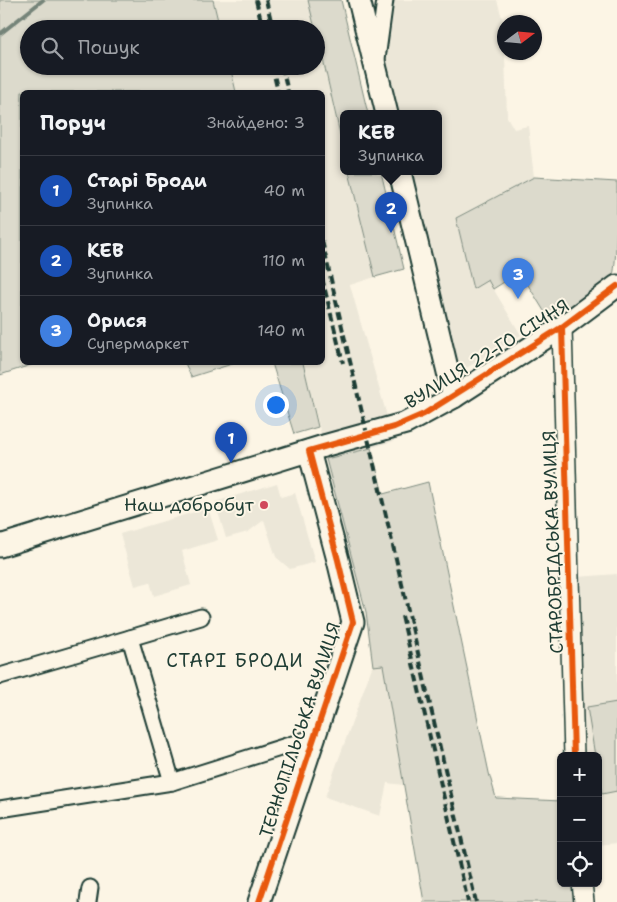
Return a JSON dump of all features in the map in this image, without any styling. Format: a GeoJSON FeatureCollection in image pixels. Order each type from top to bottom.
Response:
{"type":"FeatureCollection","features":[{"type":"Feature","properties":{"kind":"main road"},"geometry":{"type":"LineString","coordinates":[[359,0],[385,110]]}},
{"type":"Feature","properties":{"kind":"main road"},"geometry":{"type":"LineString","coordinates":[[401,175],[454,396]]}},
{"type":"Feature","properties":{"kind":"main road","name":"ВУЛИЦЯ 22-ГО СІЧНЯ"},"geometry":{"type":"LineString","coordinates":[[0,546],[309,451],[401,425],[454,396],[562,327],[617,286]]}},
{"type":"Feature","properties":{"kind":"main road","name":"ТЕРНОПІЛЬСЬКА ВУЛИЦЯ"},"geometry":{"type":"LineString","coordinates":[[259,902],[353,622],[309,451]]}},
{"type":"Feature","properties":{"kind":"street"},"geometry":{"type":"LineString","coordinates":[[376,70],[385,0]]}},
{"type":"Feature","properties":{"kind":"street","name":"СТАРОБРІДСЬКА ВУЛИЦЯ"},"geometry":{"type":"LineString","coordinates":[[562,327],[574,752]]}},
{"type":"Feature","properties":{"kind":"street"},"geometry":{"type":"LineString","coordinates":[[0,676],[200,617]]}},
{"type":"Feature","properties":{"kind":"street"},"geometry":{"type":"LineString","coordinates":[[130,638],[172,782]]}},
{"type":"Feature","properties":{"kind":"street"},"geometry":{"type":"LineString","coordinates":[[0,809],[172,782],[315,737]]}},
{"type":"Feature","properties":{"kind":"street"},"geometry":{"type":"LineString","coordinates":[[582,887],[584,902]]}},
{"type":"Feature","properties":{"kind":"shaded area"},"geometry":{"type":"Polygon","coordinates":[[[0,0],[213,0],[218,20],[20,20],[20,75],[232,75],[236,90],[20,90],[20,365],[31,365],[0,375],[0,0]]]}},
{"type":"Feature","properties":{"kind":"shaded area"},"geometry":{"type":"Polygon","coordinates":[[[213,0],[308,0],[313,20],[218,20],[213,0]]]}},
{"type":"Feature","properties":{"kind":"shaded area"},"geometry":{"type":"Polygon","coordinates":[[[308,0],[341,0],[367,110],[340,110],[340,134],[325,68],[325,20],[313,20],[308,0]]]}},
{"type":"Feature","properties":{"kind":"shaded area"},"geometry":{"type":"Polygon","coordinates":[[[392,0],[497,0],[501,15],[497,15],[497,60],[505,60],[507,117],[514,129],[528,126],[534,177],[456,218],[473,289],[488,280],[521,335],[458,373],[406,175],[442,175],[442,110],[391,110],[382,73],[392,0]]]}},
{"type":"Feature","properties":{"kind":"shaded area"},"geometry":{"type":"Polygon","coordinates":[[[325,72],[340,134],[340,175],[350,175],[375,277],[350,285],[394,441],[370,448],[383,494],[427,483],[495,799],[395,731],[403,785],[387,783],[380,816],[325,797],[372,667],[374,666],[366,612],[304,365],[325,365],[325,90],[236,90],[232,75],[325,75],[325,72]]]}},
{"type":"Feature","properties":{"kind":"shaded area"},"geometry":{"type":"Polygon","coordinates":[[[350,175],[382,175],[404,269],[375,277],[350,175]]]}},
{"type":"Feature","properties":{"kind":"shaded area"},"geometry":{"type":"Polygon","coordinates":[[[534,177],[617,182],[616,245],[613,275],[592,294],[549,319],[520,272],[493,289],[488,280],[473,289],[456,218],[534,177]]]}},
{"type":"Feature","properties":{"kind":"shaded area"},"geometry":{"type":"Polygon","coordinates":[[[186,365],[229,365],[191,377],[186,365]]]}},
{"type":"Feature","properties":{"kind":"shaded area"},"geometry":{"type":"Polygon","coordinates":[[[273,365],[303,365],[318,427],[294,434],[273,365]]]}},
{"type":"Feature","properties":{"kind":"shaded area"},"geometry":{"type":"Polygon","coordinates":[[[371,448],[383,494],[428,482],[489,773],[496,798],[557,801],[557,887],[572,887],[574,902],[424,902],[383,665],[373,666],[366,612],[326,459],[371,448]]]}},
{"type":"Feature","properties":{"kind":"shaded area"},"geometry":{"type":"Polygon","coordinates":[[[277,483],[281,497],[295,493],[315,562],[290,569],[276,557],[264,520],[248,532],[226,538],[215,502],[277,483]]]}},
{"type":"Feature","properties":{"kind":"shaded area"},"geometry":{"type":"Polygon","coordinates":[[[208,508],[218,540],[182,551],[191,585],[154,596],[150,582],[135,586],[120,534],[208,508]]]}},
{"type":"Feature","properties":{"kind":"shaded area"},"geometry":{"type":"Polygon","coordinates":[[[617,574],[617,843],[602,845],[602,752],[583,752],[577,577],[617,574]]]}},
{"type":"Feature","properties":{"kind":"shaded area"},"geometry":{"type":"Polygon","coordinates":[[[617,702],[617,791],[602,794],[602,752],[594,752],[587,707],[617,702]]]}},
{"type":"Feature","properties":{"kind":"waterway"},"geometry":{"type":"LineString","coordinates":[[0,34],[43,0]]}},
{"type":"Feature","properties":{"kind":"railway"},"geometry":{"type":"LineString","coordinates":[[256,0],[261,20]]}},
{"type":"Feature","properties":{"kind":"railway"},"geometry":{"type":"LineString","coordinates":[[266,0],[271,20]]}},
{"type":"Feature","properties":{"kind":"railway"},"geometry":{"type":"LineString","coordinates":[[274,75],[278,90]]}},
{"type":"Feature","properties":{"kind":"railway"},"geometry":{"type":"LineString","coordinates":[[284,75],[288,90]]}},
{"type":"Feature","properties":{"kind":"railway"},"geometry":{"type":"LineString","coordinates":[[325,254],[476,902]]}},
{"type":"Feature","properties":{"kind":"railway"},"geometry":{"type":"LineString","coordinates":[[325,290],[343,363]]}},
{"type":"Feature","properties":{"kind":"railway"},"geometry":{"type":"LineString","coordinates":[[402,616],[468,902]]}},
{"type":"Feature","properties":{"kind":"cycle path"},"geometry":{"type":"LineString","coordinates":[[259,902],[353,622],[309,451],[394,427],[424,414],[562,327],[617,286]]}},
{"type":"Feature","properties":{"kind":"cycle path"},"geometry":{"type":"LineString","coordinates":[[562,327],[574,752]]}},
{"type":"Feature","properties":{"kind":"place","name":"КЕВ"},"geometry":{"type":"Point","coordinates":[391,233]}},
{"type":"Feature","properties":{"kind":"place","name":"Орися"},"geometry":{"type":"Point","coordinates":[518,299]}},
{"type":"Feature","properties":{"kind":"place","name":"Старі Броди"},"geometry":{"type":"Point","coordinates":[231,463]}},
{"type":"Feature","properties":{"kind":"place","name":"Наш добробут"},"geometry":{"type":"Point","coordinates":[264,505]}},
{"type":"Feature","properties":{"kind":"district","name":"СТАРІ БРОДИ"},"geometry":{"type":"Point","coordinates":[235,660]}}]}
